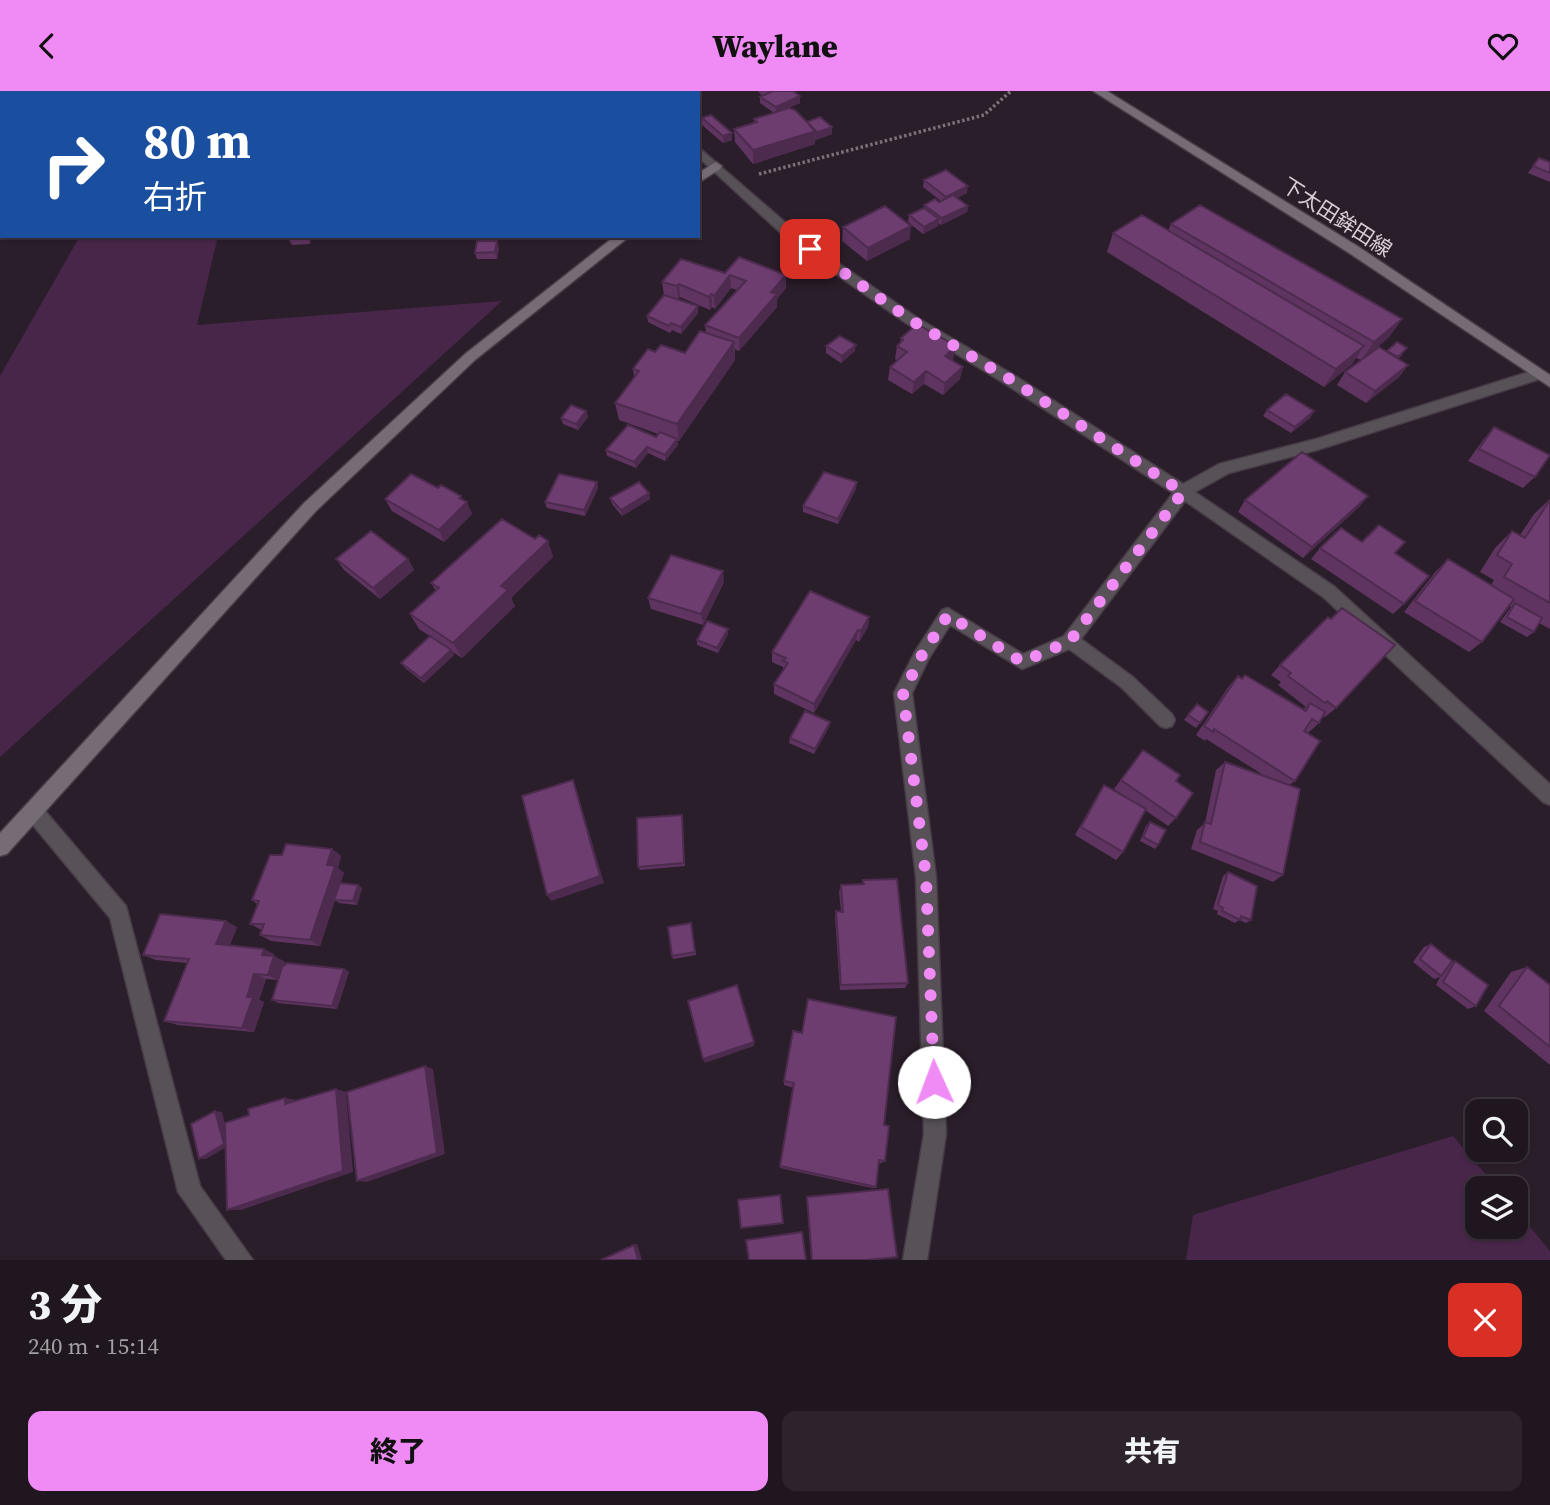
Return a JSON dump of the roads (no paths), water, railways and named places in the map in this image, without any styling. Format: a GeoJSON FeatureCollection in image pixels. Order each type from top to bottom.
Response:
{"type":"FeatureCollection","features":[{"type":"Feature","properties":{"kind":"street","name":"下太田鉾田線"},"geometry":{"type":"LineString","coordinates":[[1099,91],[1354,250],[1544,378]]}},
{"type":"Feature","properties":{"kind":"street"},"geometry":{"type":"LineString","coordinates":[[700,152],[789,233],[832,265],[911,320],[1013,381],[1183,492],[1329,592],[1550,796]]}},
{"type":"Feature","properties":{"kind":"street"},"geometry":{"type":"LineString","coordinates":[[700,178],[716,166]]}},
{"type":"Feature","properties":{"kind":"street"},"geometry":{"type":"LineString","coordinates":[[0,847],[310,507],[470,357],[621,238]]}},
{"type":"Feature","properties":{"kind":"street"},"geometry":{"type":"LineString","coordinates":[[915,1260],[935,1134],[926,877],[903,693],[922,655],[948,615],[1022,662],[1070,641],[1183,492],[1224,468],[1544,378]]}},
{"type":"Feature","properties":{"kind":"street"},"geometry":{"type":"LineString","coordinates":[[1070,641],[1127,682],[1166,720]]}},
{"type":"Feature","properties":{"kind":"street"},"geometry":{"type":"LineString","coordinates":[[34,812],[119,913],[190,1192],[242,1260]]}}]}
